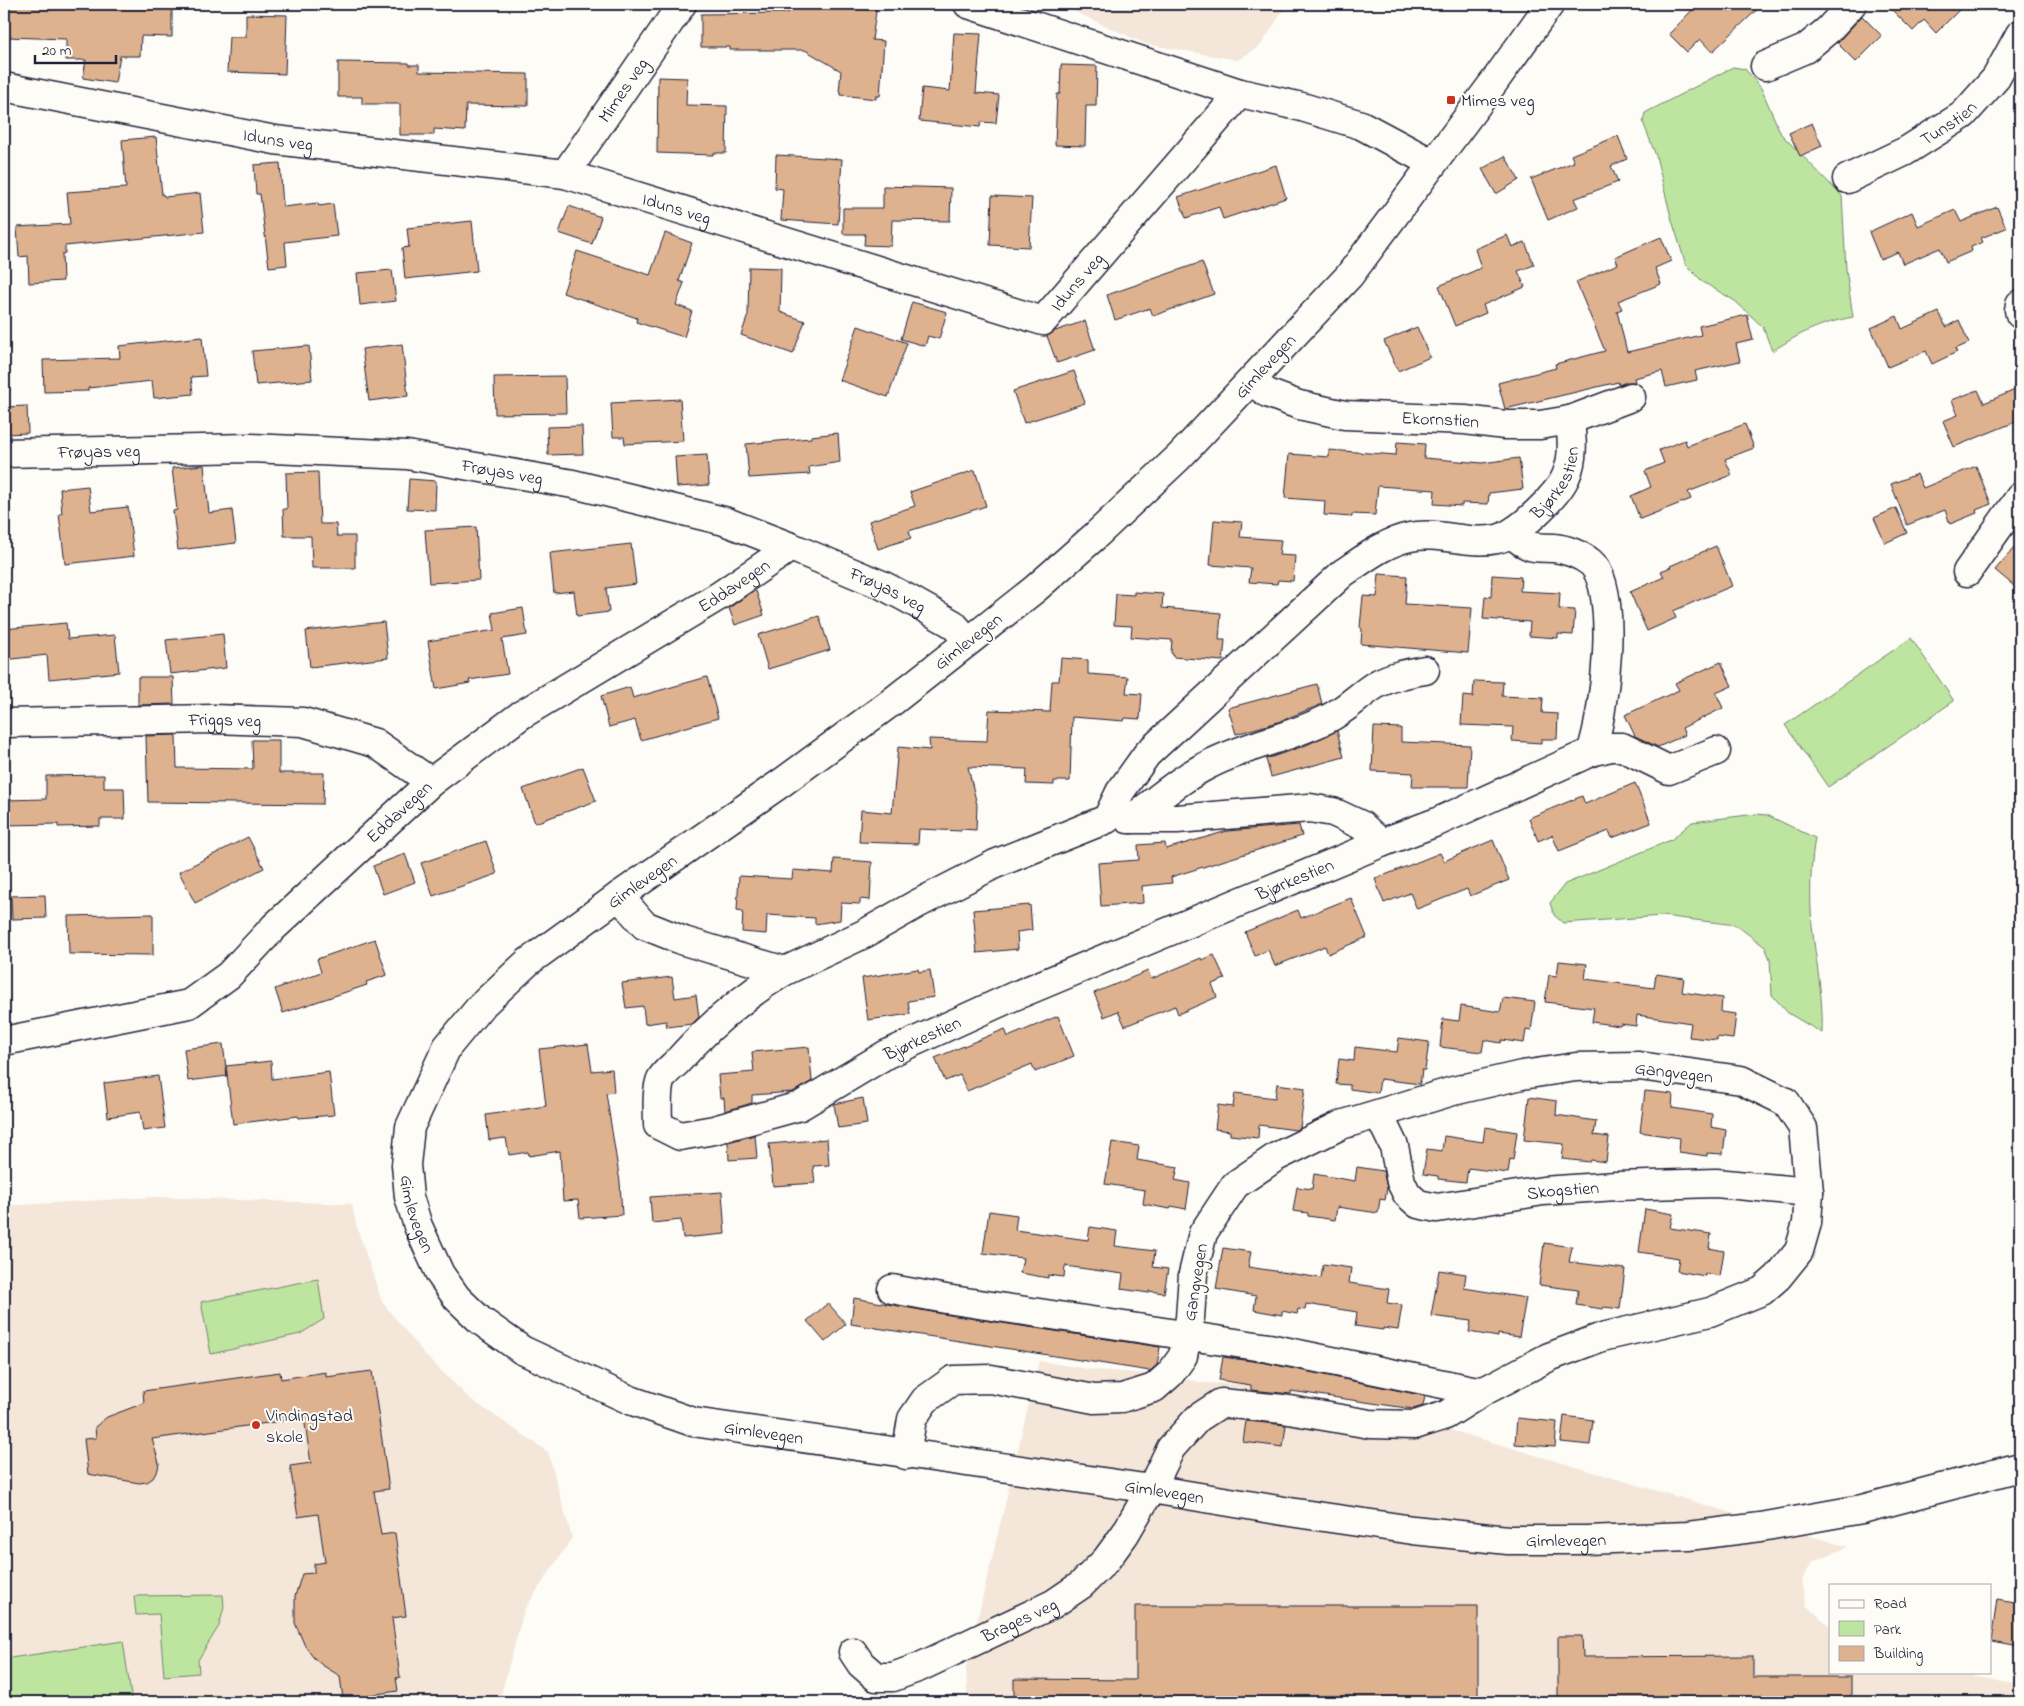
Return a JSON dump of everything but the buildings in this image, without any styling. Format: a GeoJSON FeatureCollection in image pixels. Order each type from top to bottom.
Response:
{"type":"FeatureCollection","features":[{"type":"Feature","properties":{"kind":"street","name":"Mimes veg"},"geometry":{"type":"LineString","coordinates":[[565,174],[682,4]]}},
{"type":"Feature","properties":{"kind":"street"},"geometry":{"type":"LineString","coordinates":[[968,4],[1240,93],[1302,107],[1361,125],[1432,163]]}},
{"type":"Feature","properties":{"kind":"street","name":"Gimlevegen"},"geometry":{"type":"LineString","coordinates":[[1550,4],[1350,276],[1179,457],[1094,537],[1035,588],[893,701],[792,776],[619,896],[528,962],[480,1007],[447,1047],[410,1126],[406,1165],[408,1197],[418,1226],[440,1274],[458,1298],[481,1322],[522,1350],[630,1400],[693,1422],[906,1455],[1151,1489],[1413,1530],[1508,1540],[1587,1540],[1688,1536],[1761,1528],[1862,1509],[2020,1467]]}},
{"type":"Feature","properties":{"kind":"street"},"geometry":{"type":"LineString","coordinates":[[1765,66],[1805,49],[1828,30],[1852,4]]}},
{"type":"Feature","properties":{"kind":"street","name":"Tunstien"},"geometry":{"type":"LineString","coordinates":[[1847,179],[1906,151],[1963,115],[1996,78],[2020,34]]}},
{"type":"Feature","properties":{"kind":"street","name":"Iduns veg"},"geometry":{"type":"LineString","coordinates":[[4,88],[275,140],[565,174],[1043,321],[1240,93]]}},
{"type":"Feature","properties":{"kind":"street"},"geometry":{"type":"LineString","coordinates":[[2020,304],[2020,314]]}},
{"type":"Feature","properties":{"kind":"street","name":"Ekornstien"},"geometry":{"type":"LineString","coordinates":[[1252,381],[1267,393],[1298,404],[1345,415],[1465,420],[1505,425],[1540,425],[1570,420],[1631,397]]}},
{"type":"Feature","properties":{"kind":"street","name":"Bjørkestien"},"geometry":{"type":"LineString","coordinates":[[1119,819],[1120,792],[1147,754],[1315,598],[1350,568],[1373,552],[1411,536],[1497,540],[1512,534],[1547,501],[1566,477],[1573,448],[1570,420]]}},
{"type":"Feature","properties":{"kind":"street","name":"Frøyas veg"},"geometry":{"type":"LineString","coordinates":[[4,453],[251,448],[407,455],[592,489],[724,521],[792,547],[897,593],[953,624],[968,641]]}},
{"type":"Feature","properties":{"kind":"street"},"geometry":{"type":"LineString","coordinates":[[1967,572],[2020,497]]}},
{"type":"Feature","properties":{"kind":"street","name":"Bjørkestien"},"geometry":{"type":"LineString","coordinates":[[1512,534],[1529,546],[1556,548],[1580,556],[1592,563],[1602,583],[1608,609],[1606,669],[1598,731],[1591,752]]}},
{"type":"Feature","properties":{"kind":"street","name":"Eddavegen"},"geometry":{"type":"LineString","coordinates":[[4,1041],[189,1004],[229,975],[274,928],[431,782],[521,715],[719,596],[792,547]]}},
{"type":"Feature","properties":{"kind":"street","name":"Bjørkestien"},"geometry":{"type":"LineString","coordinates":[[1424,670],[1397,675],[1376,684],[1328,719],[1278,739],[1238,751],[1209,764],[1119,819],[995,864],[926,899],[864,934],[785,971],[758,988],[723,1018],[688,1050],[661,1080],[657,1105],[658,1125],[680,1136],[714,1130],[800,1106],[887,1054],[1012,997],[1381,843],[1437,822],[1591,752],[1611,746],[1622,748],[1670,770],[1716,751]]}},
{"type":"Feature","properties":{"kind":"street","name":"Friggs veg"},"geometry":{"type":"LineString","coordinates":[[4,723],[213,719],[303,722],[375,743],[431,782]]}},
{"type":"Feature","properties":{"kind":"street","name":"Bjørkestien"},"geometry":{"type":"LineString","coordinates":[[1119,819],[1177,819],[1310,808],[1333,812],[1361,825],[1381,843]]}},
{"type":"Feature","properties":{"kind":"street"},"geometry":{"type":"LineString","coordinates":[[619,896],[644,925],[684,941],[785,971]]}},
{"type":"Feature","properties":{"kind":"street","name":"Gangvegen"},"geometry":{"type":"LineString","coordinates":[[906,1455],[912,1419],[925,1400],[952,1380],[991,1379],[1094,1400],[1122,1398],[1154,1388],[1170,1374],[1184,1356],[1193,1274],[1203,1233],[1235,1185],[1276,1157],[1342,1125],[1470,1087],[1522,1075],[1576,1067],[1639,1066],[1741,1080],[1786,1102],[1803,1128],[1810,1192],[1807,1223],[1798,1251],[1778,1277],[1762,1291],[1710,1312],[1602,1337],[1549,1357],[1484,1391],[1446,1415],[1415,1425],[1370,1424],[1283,1409],[1221,1403],[1198,1418],[1171,1448],[1151,1489]]}},
{"type":"Feature","properties":{"kind":"street","name":"Skogstien"},"geometry":{"type":"LineString","coordinates":[[1379,1115],[1394,1146],[1401,1182],[1407,1194],[1418,1204],[1437,1208],[1542,1191],[1616,1186],[1716,1183],[1810,1192]]}},
{"type":"Feature","properties":{"kind":"street","name":"Gangvegen"},"geometry":{"type":"LineString","coordinates":[[892,1289],[946,1300],[1269,1348],[1484,1391]]}},
{"type":"Feature","properties":{"kind":"street","name":"Brages veg"},"geometry":{"type":"LineString","coordinates":[[853,1652],[861,1664],[876,1677],[893,1677],[920,1667],[1053,1604],[1081,1585],[1106,1560],[1125,1534],[1151,1489]]}},
{"type":"Feature","properties":{"kind":"shaded area"},"geometry":{"type":"Polygon","coordinates":[[[1058,4],[1287,4],[1261,45],[1238,60],[1146,44],[1058,4]]]}},
{"type":"Feature","properties":{"kind":"shaded area","name":"Vindingstad skole"},"geometry":{"type":"Polygon","coordinates":[[[153,1197],[352,1204],[356,1225],[382,1302],[426,1356],[469,1398],[548,1452],[572,1538],[524,1610],[499,1702],[4,1702],[4,1206],[153,1197]]]}},
{"type":"Feature","properties":{"kind":"shaded area"},"geometry":{"type":"Polygon","coordinates":[[[1039,1361],[1093,1370],[1167,1375],[1203,1383],[1253,1384],[1423,1422],[1848,1547],[1813,1561],[1801,1582],[1807,1606],[1829,1625],[1829,1674],[1960,1674],[2020,1684],[2020,1702],[968,1702],[966,1668],[1039,1361]]]}},
{"type":"Feature","properties":{"kind":"green space"},"geometry":{"type":"Polygon","coordinates":[[[1733,67],[1745,69],[1761,88],[1781,134],[1842,196],[1846,269],[1853,317],[1811,330],[1772,351],[1763,327],[1735,301],[1703,282],[1686,265],[1671,217],[1656,156],[1643,122],[1645,113],[1733,67]]]}},
{"type":"Feature","properties":{"kind":"green space"},"geometry":{"type":"Polygon","coordinates":[[[1911,638],[1954,701],[1828,787],[1785,725],[1911,638]]]}},
{"type":"Feature","properties":{"kind":"green space"},"geometry":{"type":"Polygon","coordinates":[[[1756,814],[1767,815],[1815,838],[1811,874],[1811,911],[1820,987],[1822,1033],[1788,1013],[1772,995],[1770,959],[1765,947],[1736,925],[1662,916],[1563,923],[1554,915],[1550,903],[1565,884],[1671,840],[1692,822],[1756,814]]]}},
{"type":"Feature","properties":{"kind":"green space"},"geometry":{"type":"Polygon","coordinates":[[[318,1279],[324,1319],[300,1334],[211,1354],[201,1302],[318,1279]]]}},
{"type":"Feature","properties":{"kind":"green space"},"geometry":{"type":"Polygon","coordinates":[[[223,1595],[224,1607],[219,1626],[198,1660],[199,1673],[164,1676],[159,1614],[136,1615],[134,1596],[223,1595]]]}},
{"type":"Feature","properties":{"kind":"green space"},"geometry":{"type":"Polygon","coordinates":[[[123,1641],[132,1702],[4,1702],[4,1659],[123,1641]]]}},
{"type":"Feature","properties":{"kind":"place","name":"Mimes veg"},"geometry":{"type":"Point","coordinates":[1451,100]}},
{"type":"Feature","properties":{"kind":"place","name":"Vindingstad skole"},"geometry":{"type":"Point","coordinates":[256,1425]}}]}
